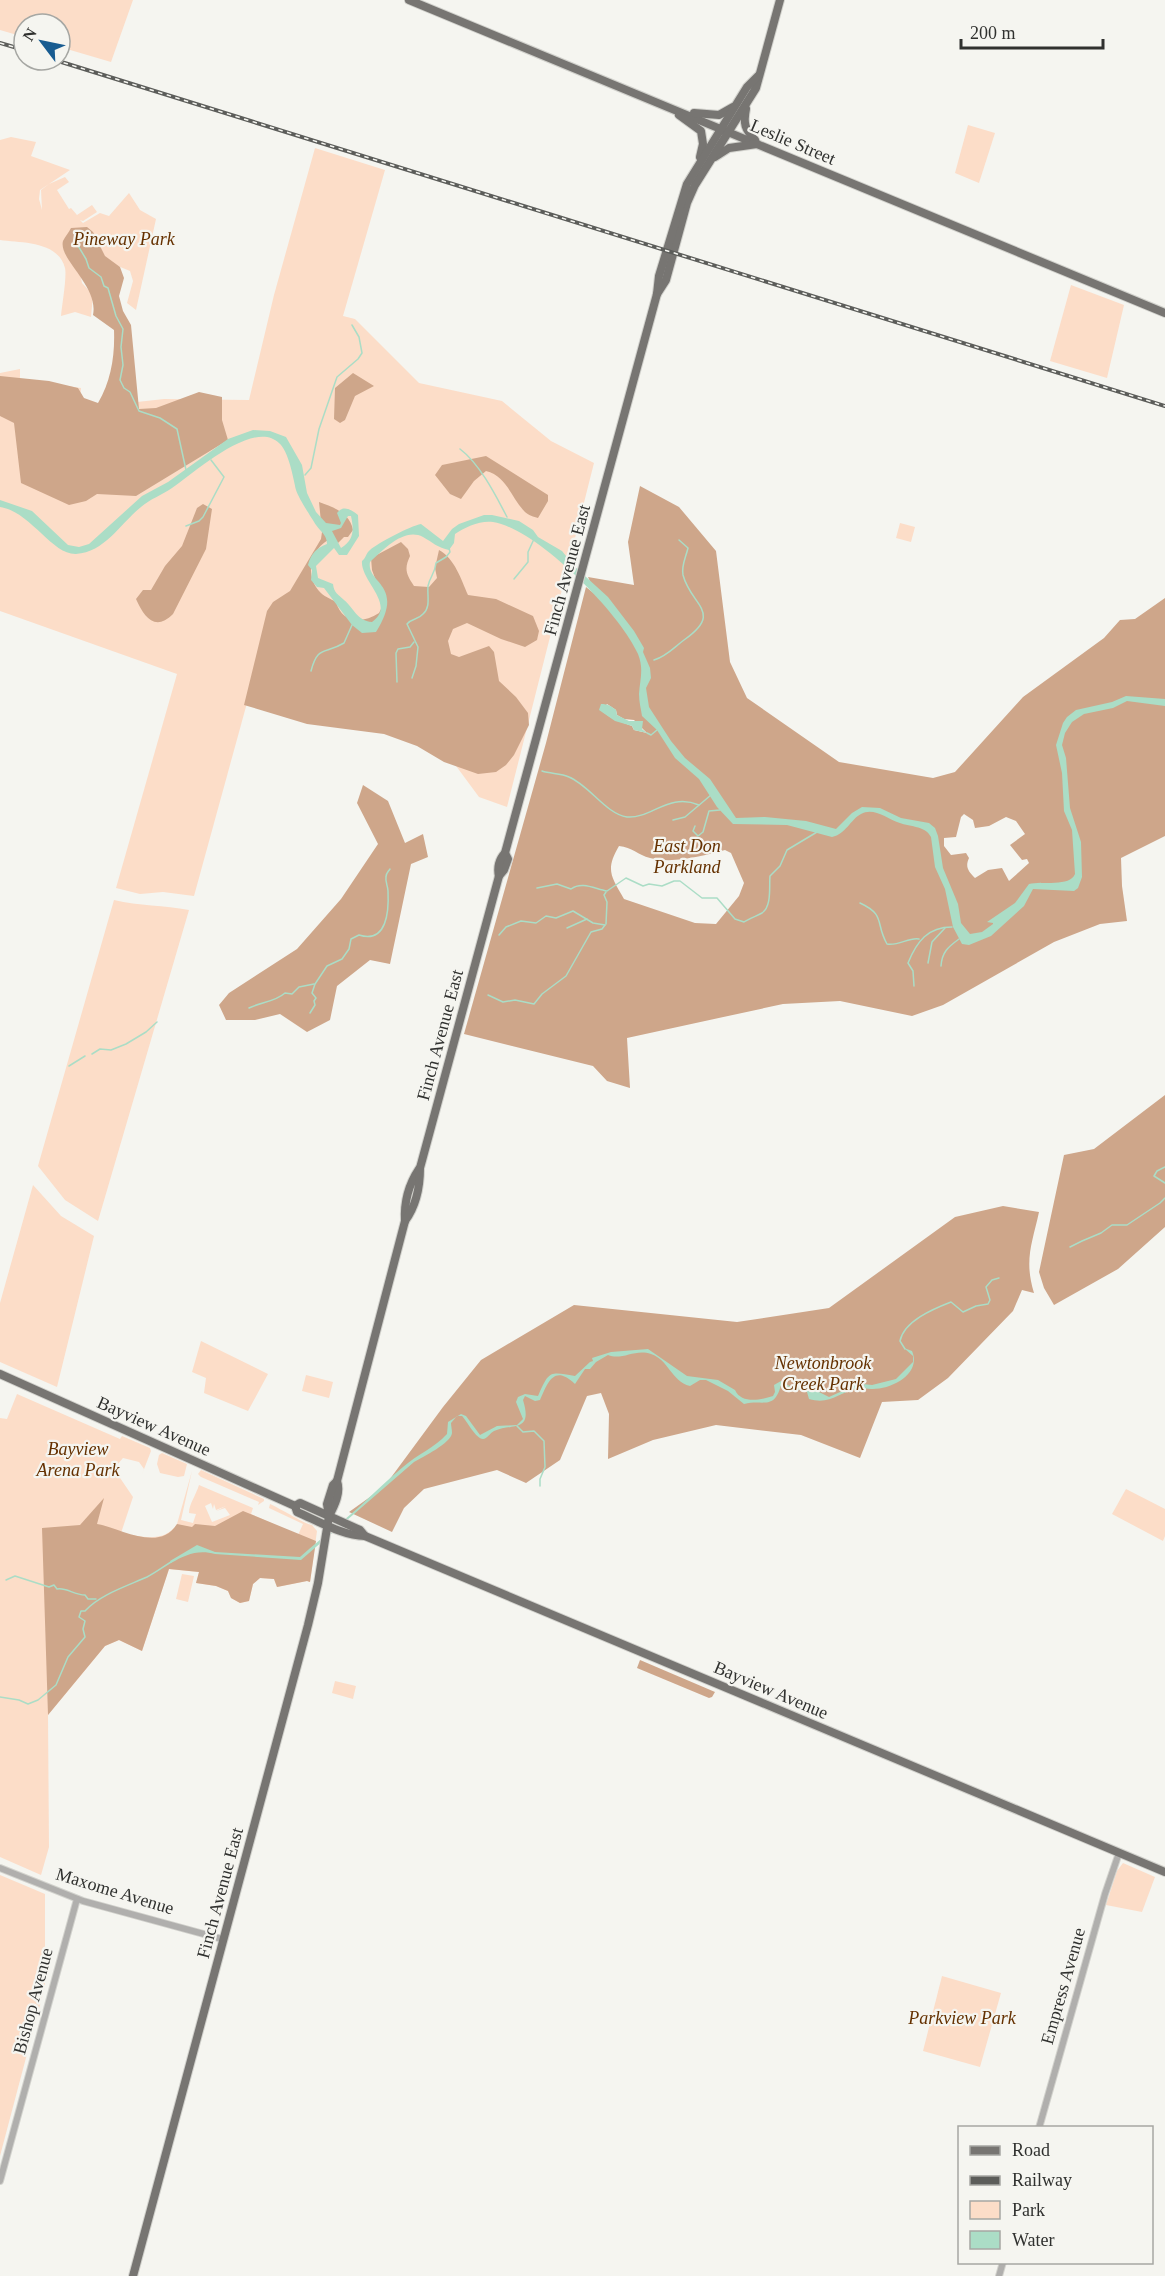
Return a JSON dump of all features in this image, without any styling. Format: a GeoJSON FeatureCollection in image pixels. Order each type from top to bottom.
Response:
{"type":"FeatureCollection","features":[{"type":"Feature","properties":{"kind":"main road","name":"Leslie Street"},"geometry":{"type":"LineString","coordinates":[[409,0],[1165,313]]}},
{"type":"Feature","properties":{"kind":"main road","name":"Finch Avenue East"},"geometry":{"type":"LineString","coordinates":[[133,2276],[308,1625],[318,1583],[329,1516],[327,1504],[333,1485],[337,1481],[405,1221],[412,1211],[420,1182],[420,1168],[499,876],[508,859],[505,853],[657,294],[659,276],[683,194],[696,166],[756,88],[780,0]]}},
{"type":"Feature","properties":{"kind":"main road"},"geometry":{"type":"LineString","coordinates":[[678,111],[719,116],[743,104],[745,129],[758,144]]}},
{"type":"Feature","properties":{"kind":"main road"},"geometry":{"type":"LineString","coordinates":[[669,107],[701,131],[703,144],[696,166]]}},
{"type":"Feature","properties":{"kind":"main road","name":"Finch Avenue East"},"geometry":{"type":"LineString","coordinates":[[657,294],[666,280],[687,203],[725,130]]}},
{"type":"Feature","properties":{"kind":"main road"},"geometry":{"type":"LineString","coordinates":[[706,166],[726,149],[758,144]]}},
{"type":"Feature","properties":{"kind":"main road","name":"Bayview Avenue"},"geometry":{"type":"LineString","coordinates":[[0,1374],[295,1506],[297,1512],[327,1525],[356,1536],[365,1536],[1165,1872]]}},
{"type":"Feature","properties":{"kind":"main road","name":"Bayview Avenue"},"geometry":{"type":"LineString","coordinates":[[295,1506],[300,1503],[360,1530],[365,1536]]}},
{"type":"Feature","properties":{"kind":"street","name":"Empress Avenue"},"geometry":{"type":"LineString","coordinates":[[1039,2126],[1105,1894],[1119,1853]]}},
{"type":"Feature","properties":{"kind":"street","name":"Maxome Avenue"},"geometry":{"type":"LineString","coordinates":[[0,1868],[77,1899],[222,1939]]}},
{"type":"Feature","properties":{"kind":"street","name":"Bishop Avenue"},"geometry":{"type":"LineString","coordinates":[[0,2181],[77,1899]]}},
{"type":"Feature","properties":{"kind":"green space"},"geometry":{"type":"Polygon","coordinates":[[[0,0],[133,0],[111,62],[72,51],[72,12],[12,12],[12,34],[0,30],[0,0]]]}},
{"type":"Feature","properties":{"kind":"green space"},"geometry":{"type":"Polygon","coordinates":[[[968,125],[995,133],[979,183],[955,173],[968,125]]]}},
{"type":"Feature","properties":{"kind":"green space","name":"Pineway Park"},"geometry":{"type":"Polygon","coordinates":[[[11,137],[36,142],[31,156],[70,170],[49,184],[65,177],[69,182],[57,190],[69,209],[71,208],[77,215],[92,205],[97,212],[83,221],[80,220],[83,223],[100,213],[109,216],[129,193],[140,210],[156,219],[136,310],[127,303],[133,281],[130,271],[96,257],[68,240],[64,251],[80,273],[82,283],[93,295],[91,317],[75,312],[61,316],[65,268],[61,259],[47,248],[38,245],[0,240],[0,140],[11,137]],[[49,184],[40,190],[39,199],[42,210],[41,190],[49,184]]]}},
{"type":"Feature","properties":{"kind":"green space"},"geometry":{"type":"Polygon","coordinates":[[[315,148],[385,170],[343,316],[355,319],[419,383],[502,401],[551,441],[594,463],[507,807],[479,797],[445,751],[383,726],[263,710],[247,703],[194,896],[163,892],[140,894],[116,888],[177,674],[0,611],[0,373],[20,369],[20,379],[81,388],[80,401],[101,406],[164,399],[249,400],[274,295],[315,148]]]}},
{"type":"Feature","properties":{"kind":"green space"},"geometry":{"type":"Polygon","coordinates":[[[87,227],[93,232],[105,256],[120,267],[124,278],[119,296],[123,311],[131,325],[139,409],[156,408],[199,392],[222,397],[222,420],[228,440],[136,496],[97,494],[86,501],[69,505],[21,483],[14,423],[0,416],[0,376],[49,381],[78,388],[84,398],[98,403],[111,368],[114,330],[93,315],[90,294],[63,248],[63,241],[71,228],[87,227]]]}},
{"type":"Feature","properties":{"kind":"green space"},"geometry":{"type":"Polygon","coordinates":[[[1071,285],[1124,305],[1107,378],[1050,361],[1071,285]]]}},
{"type":"Feature","properties":{"kind":"green space"},"geometry":{"type":"Polygon","coordinates":[[[353,373],[374,386],[355,396],[345,420],[340,423],[334,419],[335,388],[353,373]]]}},
{"type":"Feature","properties":{"kind":"green space"},"geometry":{"type":"Polygon","coordinates":[[[486,456],[548,495],[548,501],[538,518],[525,512],[504,482],[486,471],[474,481],[461,499],[450,494],[435,475],[442,465],[486,456]]]}},
{"type":"Feature","properties":{"kind":"green space","name":"East Don Parkland"},"geometry":{"type":"Polygon","coordinates":[[[640,486],[679,507],[716,551],[730,662],[747,698],[839,762],[933,778],[955,772],[1023,697],[1104,638],[1120,620],[1135,619],[1165,598],[1165,836],[1121,858],[1127,921],[1100,924],[1054,942],[943,1005],[912,1016],[840,1001],[783,1004],[627,1038],[630,1088],[607,1081],[593,1066],[464,1034],[546,743],[586,587],[596,595],[588,577],[634,585],[628,542],[640,486]],[[607,704],[602,711],[605,714],[632,726],[634,730],[647,733],[634,720],[624,719],[617,715],[616,710],[607,704]],[[964,814],[961,817],[956,837],[944,838],[944,846],[951,855],[966,853],[969,858],[968,869],[975,878],[988,870],[1002,868],[1009,881],[1029,863],[1027,859],[1022,860],[1010,845],[1025,834],[1016,821],[1006,817],[989,826],[975,828],[973,820],[964,814]],[[619,846],[611,873],[624,899],[695,923],[716,924],[739,896],[744,883],[731,853],[725,850],[668,860],[650,858],[619,846]]]}},
{"type":"Feature","properties":{"kind":"green space"},"geometry":{"type":"Polygon","coordinates":[[[319,502],[345,515],[353,530],[348,537],[344,537],[338,543],[328,540],[322,545],[314,557],[311,571],[319,591],[336,602],[348,618],[360,620],[379,613],[384,603],[372,570],[371,558],[401,542],[408,549],[410,556],[407,571],[414,586],[429,587],[437,578],[435,568],[439,550],[453,564],[468,595],[496,599],[533,616],[539,631],[537,640],[525,647],[467,623],[453,629],[448,641],[451,654],[459,657],[489,646],[494,652],[499,681],[516,697],[528,713],[529,725],[514,755],[496,772],[478,774],[444,762],[417,746],[384,734],[307,724],[244,705],[267,611],[273,602],[290,591],[321,539],[319,502]]]}},
{"type":"Feature","properties":{"kind":"green space"},"geometry":{"type":"Polygon","coordinates":[[[203,504],[212,509],[206,549],[173,614],[161,622],[155,622],[146,616],[136,599],[143,590],[151,590],[165,566],[182,546],[197,508],[203,504]]]}},
{"type":"Feature","properties":{"kind":"green space"},"geometry":{"type":"Polygon","coordinates":[[[900,523],[915,527],[911,542],[896,538],[900,523]]]}},
{"type":"Feature","properties":{"kind":"green space"},"geometry":{"type":"Polygon","coordinates":[[[363,785],[388,801],[405,843],[423,834],[428,857],[411,864],[390,964],[370,960],[337,986],[330,1020],[307,1032],[280,1014],[255,1020],[226,1020],[219,1005],[229,993],[297,949],[341,899],[378,844],[357,803],[363,785]]]}},
{"type":"Feature","properties":{"kind":"green space"},"geometry":{"type":"Polygon","coordinates":[[[114,900],[189,910],[98,1221],[65,1200],[38,1166],[114,900]]]}},
{"type":"Feature","properties":{"kind":"green space"},"geometry":{"type":"Polygon","coordinates":[[[1165,1095],[1165,1227],[1118,1269],[1054,1305],[1044,1288],[1039,1272],[1064,1155],[1094,1149],[1165,1095]]]}},
{"type":"Feature","properties":{"kind":"green space"},"geometry":{"type":"Polygon","coordinates":[[[33,1185],[61,1216],[94,1236],[57,1387],[0,1362],[0,1303],[33,1185]]]}},
{"type":"Feature","properties":{"kind":"green space","name":"Newtonbrook Creek Park"},"geometry":{"type":"Polygon","coordinates":[[[1003,1206],[1039,1212],[1029,1261],[1034,1293],[1022,1290],[1013,1311],[948,1378],[918,1400],[882,1402],[860,1458],[801,1435],[716,1425],[653,1440],[608,1459],[609,1414],[601,1393],[587,1396],[560,1460],[526,1483],[497,1470],[424,1489],[404,1508],[392,1532],[349,1512],[384,1487],[481,1360],[574,1305],[737,1322],[829,1308],[955,1217],[1003,1206]]]}},
{"type":"Feature","properties":{"kind":"green space"},"geometry":{"type":"Polygon","coordinates":[[[201,1341],[268,1374],[248,1411],[204,1393],[206,1378],[192,1372],[201,1341]]]}},
{"type":"Feature","properties":{"kind":"green space"},"geometry":{"type":"Polygon","coordinates":[[[306,1375],[333,1382],[329,1398],[302,1391],[306,1375]]]}},
{"type":"Feature","properties":{"kind":"green space","name":"Bayview Arena Park"},"geometry":{"type":"Polygon","coordinates":[[[17,1394],[120,1439],[122,1436],[150,1448],[151,1451],[141,1477],[144,1469],[139,1462],[123,1458],[117,1465],[116,1472],[133,1497],[121,1533],[152,1537],[172,1530],[177,1524],[192,1471],[181,1520],[193,1523],[196,1514],[189,1513],[189,1510],[199,1485],[253,1508],[251,1514],[298,1535],[303,1524],[269,1508],[270,1504],[312,1525],[317,1531],[310,1582],[277,1587],[274,1579],[260,1578],[253,1584],[249,1601],[240,1603],[231,1598],[228,1591],[216,1586],[196,1583],[199,1572],[169,1569],[142,1651],[119,1640],[105,1646],[48,1715],[49,1847],[41,1875],[0,1857],[0,1418],[7,1419],[17,1394]],[[211,1503],[205,1506],[212,1522],[230,1515],[225,1508],[216,1511],[226,1506],[216,1510],[214,1504],[213,1509],[211,1503]]]}},
{"type":"Feature","properties":{"kind":"green space"},"geometry":{"type":"Polygon","coordinates":[[[162,1453],[187,1464],[184,1476],[160,1473],[157,1464],[159,1455],[162,1453]]]}},
{"type":"Feature","properties":{"kind":"green space"},"geometry":{"type":"Polygon","coordinates":[[[201,1470],[264,1501],[258,1505],[259,1502],[201,1477],[198,1474],[201,1470]]]}},
{"type":"Feature","properties":{"kind":"green space"},"geometry":{"type":"Polygon","coordinates":[[[1126,1489],[1165,1509],[1163,1541],[1112,1514],[1126,1489]]]}},
{"type":"Feature","properties":{"kind":"green space"},"geometry":{"type":"Polygon","coordinates":[[[104,1498],[97,1524],[150,1538],[160,1537],[177,1524],[192,1527],[195,1524],[215,1526],[243,1511],[316,1541],[310,1582],[277,1587],[274,1579],[260,1578],[253,1584],[249,1601],[240,1603],[231,1598],[228,1591],[216,1586],[196,1583],[199,1572],[169,1569],[142,1651],[119,1640],[105,1646],[48,1715],[42,1528],[80,1525],[104,1498]]]}},
{"type":"Feature","properties":{"kind":"green space"},"geometry":{"type":"Polygon","coordinates":[[[182,1574],[194,1576],[188,1602],[176,1599],[182,1574]]]}},
{"type":"Feature","properties":{"kind":"green space"},"geometry":{"type":"Polygon","coordinates":[[[640,1660],[715,1692],[709,1698],[637,1668],[640,1660]]]}},
{"type":"Feature","properties":{"kind":"green space"},"geometry":{"type":"Polygon","coordinates":[[[335,1681],[356,1686],[353,1699],[332,1693],[335,1681]]]}},
{"type":"Feature","properties":{"kind":"green space"},"geometry":{"type":"Polygon","coordinates":[[[1123,1863],[1155,1877],[1142,1912],[1106,1905],[1117,1871],[1123,1863]]]}},
{"type":"Feature","properties":{"kind":"green space"},"geometry":{"type":"Polygon","coordinates":[[[0,1875],[45,1894],[45,1986],[0,2156],[0,1875]]]}},
{"type":"Feature","properties":{"kind":"green space","name":"Parkview Park"},"geometry":{"type":"Polygon","coordinates":[[[942,1976],[1001,1993],[980,2067],[923,2051],[942,1976]]]}},
{"type":"Feature","properties":{"kind":"water"},"geometry":{"type":"Polygon","coordinates":[[[253,430],[270,431],[286,437],[302,465],[307,493],[316,512],[326,523],[340,525],[337,513],[342,509],[350,510],[358,515],[359,536],[347,555],[339,555],[334,548],[316,566],[318,578],[333,584],[337,593],[359,617],[367,621],[372,622],[379,615],[381,608],[376,593],[366,577],[362,561],[370,550],[387,539],[421,524],[443,541],[459,524],[484,515],[519,521],[533,530],[538,537],[562,551],[574,566],[608,597],[634,631],[644,648],[643,652],[650,668],[651,678],[646,688],[649,707],[671,741],[685,758],[710,779],[736,818],[765,817],[806,821],[836,829],[852,813],[862,807],[880,808],[901,818],[929,823],[935,828],[938,836],[943,868],[958,904],[961,923],[970,934],[982,932],[993,924],[987,922],[1015,903],[1029,884],[1068,881],[1075,874],[1072,830],[1064,811],[1062,773],[1056,745],[1067,717],[1076,710],[1112,702],[1126,696],[1165,699],[1165,706],[1127,701],[1113,708],[1084,714],[1072,722],[1065,733],[1062,745],[1066,758],[1070,808],[1081,842],[1082,877],[1078,888],[1074,891],[1033,889],[1024,906],[991,936],[969,945],[962,944],[953,927],[945,889],[935,867],[931,837],[925,830],[870,812],[861,814],[841,833],[832,837],[787,825],[733,824],[717,807],[699,779],[675,758],[657,730],[642,716],[639,697],[640,659],[614,617],[575,575],[532,540],[511,528],[493,522],[473,525],[455,534],[454,543],[449,550],[416,535],[401,537],[394,541],[370,562],[373,575],[383,587],[387,604],[376,632],[362,633],[352,625],[324,588],[317,587],[311,580],[312,570],[308,565],[309,561],[320,547],[327,544],[326,538],[305,508],[296,490],[285,452],[279,443],[268,437],[240,443],[208,461],[172,488],[145,504],[104,543],[86,552],[76,554],[58,548],[21,516],[0,507],[0,500],[32,511],[68,545],[79,547],[89,544],[142,496],[168,482],[228,439],[253,430]],[[348,516],[341,528],[332,531],[341,548],[352,534],[351,516],[348,516]]]}},
{"type":"Feature","properties":{"kind":"water"},"geometry":{"type":"Polygon","coordinates":[[[601,704],[611,706],[616,710],[617,715],[629,721],[643,721],[642,729],[647,733],[615,721],[599,710],[601,704]]]}},
{"type":"Feature","properties":{"kind":"water"},"geometry":{"type":"Polygon","coordinates":[[[904,1348],[912,1351],[914,1359],[913,1367],[909,1373],[903,1379],[887,1387],[858,1388],[823,1401],[809,1399],[807,1392],[781,1385],[775,1398],[771,1401],[744,1404],[728,1391],[706,1380],[700,1380],[690,1386],[678,1380],[662,1361],[651,1354],[640,1352],[618,1357],[608,1355],[596,1362],[590,1369],[585,1369],[575,1384],[568,1378],[557,1376],[549,1382],[540,1400],[535,1401],[525,1396],[523,1400],[525,1418],[519,1425],[494,1431],[483,1439],[475,1433],[462,1416],[458,1416],[461,1414],[466,1416],[480,1435],[497,1426],[517,1425],[523,1419],[516,1402],[518,1397],[525,1394],[538,1396],[547,1378],[551,1375],[575,1376],[593,1361],[592,1358],[611,1352],[648,1349],[687,1376],[718,1380],[742,1397],[752,1400],[773,1396],[774,1385],[781,1381],[791,1387],[813,1389],[829,1397],[849,1388],[853,1383],[872,1385],[896,1379],[913,1362],[913,1356],[904,1348]]]}},
{"type":"Feature","properties":{"kind":"water"},"geometry":{"type":"Polygon","coordinates":[[[456,1417],[451,1423],[452,1433],[447,1441],[414,1462],[301,1560],[203,1552],[187,1555],[171,1563],[170,1561],[197,1545],[215,1552],[300,1557],[403,1467],[442,1439],[447,1434],[448,1422],[456,1417]]]}},
{"type":"Feature","properties":{"kind":"waterway"},"geometry":{"type":"LineString","coordinates":[[77,244],[89,268],[101,277],[104,286],[108,288],[116,316],[123,329],[121,347],[123,365],[120,380],[124,388],[130,392],[139,411],[160,418],[177,429],[186,470]]}},
{"type":"Feature","properties":{"kind":"waterway"},"geometry":{"type":"LineString","coordinates":[[305,475],[311,468],[319,429],[337,377],[362,353],[359,337],[352,325]]}},
{"type":"Feature","properties":{"kind":"waterway"},"geometry":{"type":"LineString","coordinates":[[460,449],[481,472],[507,517]]}},
{"type":"Feature","properties":{"kind":"waterway"},"geometry":{"type":"LineString","coordinates":[[186,526],[203,517],[224,477],[211,460]]}},
{"type":"Feature","properties":{"kind":"waterway"},"geometry":{"type":"LineString","coordinates":[[514,579],[528,562],[528,552],[534,539]]}},
{"type":"Feature","properties":{"kind":"waterway"},"geometry":{"type":"LineString","coordinates":[[654,660],[666,654],[696,630],[702,622],[702,609],[687,586],[683,575],[683,565],[688,548],[679,540]]}},
{"type":"Feature","properties":{"kind":"waterway"},"geometry":{"type":"LineString","coordinates":[[412,678],[418,647],[407,624],[425,611],[428,605],[428,586],[436,563],[446,557],[450,552],[449,548]]}},
{"type":"Feature","properties":{"kind":"waterway"},"geometry":{"type":"LineString","coordinates":[[311,671],[319,654],[344,643],[352,625]]}},
{"type":"Feature","properties":{"kind":"waterway"},"geometry":{"type":"LineString","coordinates":[[397,682],[396,653],[398,649],[410,647],[414,642]]}},
{"type":"Feature","properties":{"kind":"waterway"},"geometry":{"type":"LineString","coordinates":[[647,733],[651,735],[657,730]]}},
{"type":"Feature","properties":{"kind":"waterway"},"geometry":{"type":"LineString","coordinates":[[542,771],[566,776],[576,781],[612,811],[627,817],[636,817],[678,802],[699,805]]}},
{"type":"Feature","properties":{"kind":"waterway"},"geometry":{"type":"LineString","coordinates":[[673,820],[685,817],[711,795]]}},
{"type":"Feature","properties":{"kind":"waterway"},"geometry":{"type":"LineString","coordinates":[[695,826],[693,831],[698,836],[703,832],[709,811],[720,810]]}},
{"type":"Feature","properties":{"kind":"waterway"},"geometry":{"type":"LineString","coordinates":[[537,888],[557,884],[571,889],[584,886],[607,891],[626,878],[643,886],[649,884],[662,886],[680,881],[702,898],[717,898],[735,919],[744,922],[765,910],[769,901],[770,876],[780,866],[787,850],[817,832]]}},
{"type":"Feature","properties":{"kind":"waterway"},"geometry":{"type":"LineString","coordinates":[[310,1013],[315,1005],[316,998],[312,993],[315,984],[327,966],[342,959],[349,949],[351,939],[359,935],[368,937],[375,935],[381,930],[387,916],[386,876],[390,869]]}},
{"type":"Feature","properties":{"kind":"waterway"},"geometry":{"type":"LineString","coordinates":[[606,892],[604,895],[607,902],[606,924]]}},
{"type":"Feature","properties":{"kind":"waterway"},"geometry":{"type":"LineString","coordinates":[[860,903],[877,916],[887,944],[919,939]]}},
{"type":"Feature","properties":{"kind":"waterway"},"geometry":{"type":"LineString","coordinates":[[499,935],[506,927],[521,921],[536,923],[546,916],[556,918],[573,911],[593,923],[605,925]]}},
{"type":"Feature","properties":{"kind":"waterway"},"geometry":{"type":"LineString","coordinates":[[567,928],[587,919]]}},
{"type":"Feature","properties":{"kind":"waterway"},"geometry":{"type":"LineString","coordinates":[[488,995],[503,1002],[515,1000],[534,1004],[542,994],[566,976],[591,932],[602,929],[605,925]]}},
{"type":"Feature","properties":{"kind":"waterway"},"geometry":{"type":"LineString","coordinates":[[914,986],[913,971],[908,963],[915,948],[930,933],[952,927]]}},
{"type":"Feature","properties":{"kind":"waterway"},"geometry":{"type":"LineString","coordinates":[[928,963],[932,942],[945,928]]}},
{"type":"Feature","properties":{"kind":"waterway"},"geometry":{"type":"LineString","coordinates":[[941,966],[946,950],[959,939]]}},
{"type":"Feature","properties":{"kind":"waterway"},"geometry":{"type":"LineString","coordinates":[[249,1008],[285,993],[292,994],[299,987],[314,984]]}},
{"type":"Feature","properties":{"kind":"waterway"},"geometry":{"type":"LineString","coordinates":[[92,1054],[100,1049],[111,1050],[126,1044],[157,1022]]}},
{"type":"Feature","properties":{"kind":"waterway"},"geometry":{"type":"LineString","coordinates":[[69,1066],[85,1056]]}},
{"type":"Feature","properties":{"kind":"waterway"},"geometry":{"type":"LineString","coordinates":[[1165,1167],[1157,1171],[1154,1176],[1165,1183]]}},
{"type":"Feature","properties":{"kind":"waterway"},"geometry":{"type":"LineString","coordinates":[[1070,1247],[1101,1233],[1112,1225],[1127,1225],[1165,1198]]}},
{"type":"Feature","properties":{"kind":"waterway"},"geometry":{"type":"LineString","coordinates":[[905,1349],[900,1341],[907,1327],[913,1322],[928,1312],[951,1302],[963,1312],[988,1304],[990,1300],[986,1287],[992,1280],[999,1278]]}},
{"type":"Feature","properties":{"kind":"waterway"},"geometry":{"type":"LineString","coordinates":[[517,1426],[523,1432],[534,1431],[544,1441],[545,1467],[540,1486]]}},
{"type":"Feature","properties":{"kind":"waterway"},"geometry":{"type":"LineString","coordinates":[[0,1697],[28,1704],[38,1700],[56,1685],[68,1657],[85,1637],[83,1629],[85,1621],[79,1617],[81,1611],[85,1611],[105,1596],[147,1577],[171,1562]]}},
{"type":"Feature","properties":{"kind":"waterway"},"geometry":{"type":"LineString","coordinates":[[6,1580],[15,1576],[49,1587],[54,1585],[57,1589],[85,1595],[88,1599],[96,1599]]}},
{"type":"Feature","properties":{"kind":"railway"},"geometry":{"type":"LineString","coordinates":[[0,43],[12,46]]}},
{"type":"Feature","properties":{"kind":"railway"},"geometry":{"type":"LineString","coordinates":[[72,65],[1165,406]]}}]}
